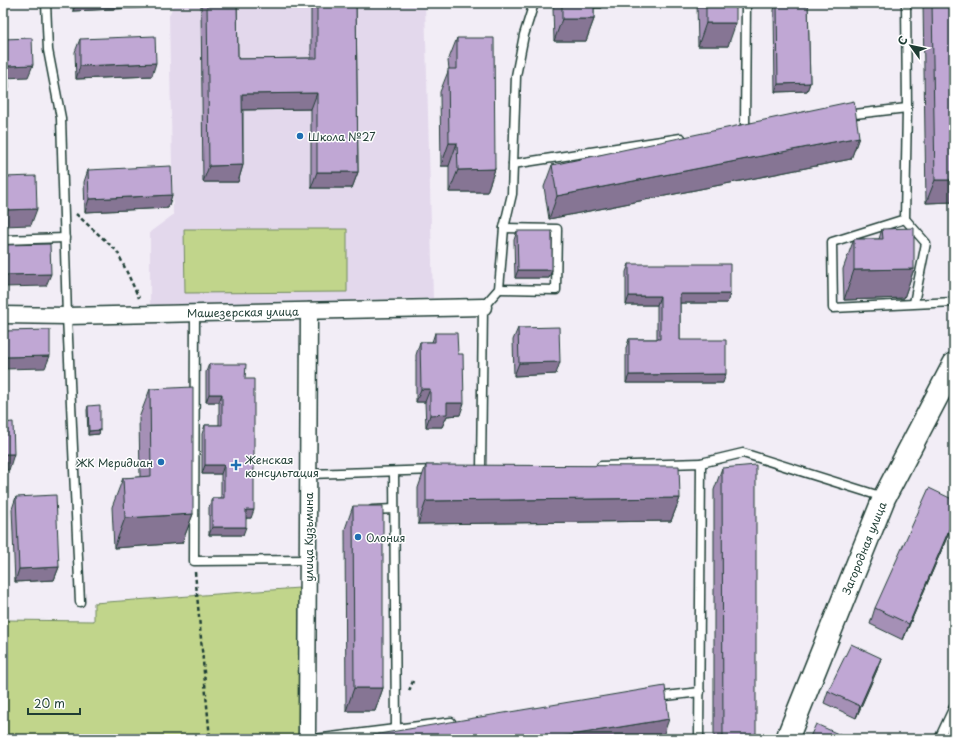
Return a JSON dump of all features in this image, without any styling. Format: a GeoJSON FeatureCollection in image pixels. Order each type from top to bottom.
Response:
{"type":"FeatureCollection","features":[{"type":"Feature","properties":{"kind":"street","name":"Машезерская улица"},"geometry":{"type":"LineString","coordinates":[[3,315],[67,316],[195,314],[483,307]]}},
{"type":"Feature","properties":{"kind":"street","name":"улица Кузьмина"},"geometry":{"type":"LineString","coordinates":[[308,739],[309,311]]}},
{"type":"Feature","properties":{"kind":"street","name":"Загородная улица"},"geometry":{"type":"LineString","coordinates":[[787,739],[884,498],[954,364]]}},
{"type":"Feature","properties":{"kind":"lane"},"geometry":{"type":"LineString","coordinates":[[46,3],[48,50],[61,118],[67,316],[80,602]]}},
{"type":"Feature","properties":{"kind":"lane"},"geometry":{"type":"LineString","coordinates":[[480,469],[483,307],[499,289],[504,228],[512,194],[516,76],[524,34],[534,3]]}},
{"type":"Feature","properties":{"kind":"lane"},"geometry":{"type":"LineString","coordinates":[[746,3],[741,129],[761,126]]}},
{"type":"Feature","properties":{"kind":"lane"},"geometry":{"type":"LineString","coordinates":[[906,3],[907,108],[905,219],[926,243],[914,303]]}},
{"type":"Feature","properties":{"kind":"lane"},"geometry":{"type":"LineString","coordinates":[[837,117],[907,108]]}},
{"type":"Feature","properties":{"kind":"lane"},"geometry":{"type":"LineString","coordinates":[[514,164],[691,137]]}},
{"type":"Feature","properties":{"kind":"lane"},"geometry":{"type":"LineString","coordinates":[[905,219],[832,242],[833,308],[954,302]]}},
{"type":"Feature","properties":{"kind":"lane"},"geometry":{"type":"LineString","coordinates":[[499,289],[556,290],[557,229],[504,228]]}},
{"type":"Feature","properties":{"kind":"lane"},"geometry":{"type":"LineString","coordinates":[[3,240],[65,238]]}},
{"type":"Feature","properties":{"kind":"lane"},"geometry":{"type":"LineString","coordinates":[[195,314],[194,561],[308,560]]}},
{"type":"Feature","properties":{"kind":"lane"},"geometry":{"type":"LineString","coordinates":[[591,466],[701,463],[743,453],[884,498]]}},
{"type":"Feature","properties":{"kind":"lane"},"geometry":{"type":"LineString","coordinates":[[700,739],[701,463]]}},
{"type":"Feature","properties":{"kind":"lane"},"geometry":{"type":"LineString","coordinates":[[308,474],[449,470]]}},
{"type":"Feature","properties":{"kind":"lane"},"geometry":{"type":"LineString","coordinates":[[394,472],[396,729]]}},
{"type":"Feature","properties":{"kind":"lane"},"geometry":{"type":"LineString","coordinates":[[361,510],[394,509]]}},
{"type":"Feature","properties":{"kind":"lane"},"geometry":{"type":"LineString","coordinates":[[646,698],[700,692]]}},
{"type":"Feature","properties":{"kind":"lane"},"geometry":{"type":"LineString","coordinates":[[939,739],[954,707]]}},
{"type":"Feature","properties":{"kind":"lane"},"geometry":{"type":"LineString","coordinates":[[315,739],[458,721]]}},
{"type":"Feature","properties":{"kind":"path"},"geometry":{"type":"LineString","coordinates":[[64,203],[117,251],[147,314]]}},
{"type":"Feature","properties":{"kind":"path"},"geometry":{"type":"LineString","coordinates":[[194,561],[210,739]]}},
{"type":"Feature","properties":{"kind":"shaded area","name":"Школа №27"},"geometry":{"type":"Polygon","coordinates":[[[174,3],[425,3],[433,298],[150,305],[150,232],[173,215],[169,16],[174,3]]]}},
{"type":"Feature","properties":{"kind":"green space"},"geometry":{"type":"Polygon","coordinates":[[[184,229],[347,229],[347,292],[185,293],[184,229]]]}},
{"type":"Feature","properties":{"kind":"green space"},"geometry":{"type":"Polygon","coordinates":[[[299,588],[298,739],[3,739],[3,620],[94,621],[94,603],[299,588]]]}},
{"type":"Feature","properties":{"kind":"building","name":"Школа №27"},"geometry":{"type":"Polygon","coordinates":[[[207,3],[237,3],[238,59],[317,58],[317,3],[356,3],[358,172],[317,172],[317,93],[242,94],[243,165],[209,166],[207,3]]]}},
{"type":"Feature","properties":{"kind":"building"},"geometry":{"type":"Polygon","coordinates":[[[562,3],[594,3],[594,19],[562,19],[562,3]]]}},
{"type":"Feature","properties":{"kind":"building"},"geometry":{"type":"Polygon","coordinates":[[[706,3],[736,3],[736,23],[706,23],[706,3]]]}},
{"type":"Feature","properties":{"kind":"building"},"geometry":{"type":"Polygon","coordinates":[[[777,3],[808,3],[810,83],[778,84],[777,3]]]}},
{"type":"Feature","properties":{"kind":"building"},"geometry":{"type":"Polygon","coordinates":[[[932,3],[954,3],[954,180],[935,180],[932,3]]]}},
{"type":"Feature","properties":{"kind":"building"},"geometry":{"type":"Polygon","coordinates":[[[155,36],[156,63],[80,66],[80,39],[155,36]]]}},
{"type":"Feature","properties":{"kind":"building"},"geometry":{"type":"Polygon","coordinates":[[[32,38],[33,65],[8,66],[9,88],[3,89],[3,39],[32,38]]]}},
{"type":"Feature","properties":{"kind":"building"},"geometry":{"type":"Polygon","coordinates":[[[457,38],[494,38],[495,169],[458,170],[457,143],[449,143],[448,69],[457,69],[457,38]]]}},
{"type":"Feature","properties":{"kind":"building"},"geometry":{"type":"Polygon","coordinates":[[[854,101],[859,137],[557,196],[552,165],[854,101]]]}},
{"type":"Feature","properties":{"kind":"building"},"geometry":{"type":"Polygon","coordinates":[[[171,166],[172,195],[89,199],[88,170],[171,166]]]}},
{"type":"Feature","properties":{"kind":"building"},"geometry":{"type":"Polygon","coordinates":[[[36,176],[37,209],[3,210],[3,177],[36,176]]]}},
{"type":"Feature","properties":{"kind":"building"},"geometry":{"type":"Polygon","coordinates":[[[914,228],[914,269],[854,270],[854,239],[883,239],[882,229],[914,228]]]}},
{"type":"Feature","properties":{"kind":"building"},"geometry":{"type":"Polygon","coordinates":[[[517,231],[552,231],[552,270],[518,270],[517,231]]]}},
{"type":"Feature","properties":{"kind":"building"},"geometry":{"type":"Polygon","coordinates":[[[50,244],[51,274],[3,275],[3,245],[50,244]]]}},
{"type":"Feature","properties":{"kind":"building"},"geometry":{"type":"Polygon","coordinates":[[[629,264],[730,264],[730,294],[680,294],[680,340],[726,340],[726,374],[629,375],[629,339],[660,339],[660,296],[629,296],[629,264]]]}},
{"type":"Feature","properties":{"kind":"building"},"geometry":{"type":"Polygon","coordinates":[[[559,327],[560,362],[519,363],[518,328],[559,327]]]}},
{"type":"Feature","properties":{"kind":"building"},"geometry":{"type":"Polygon","coordinates":[[[50,330],[50,356],[3,357],[3,331],[50,330]]]}},
{"type":"Feature","properties":{"kind":"building"},"geometry":{"type":"Polygon","coordinates":[[[435,333],[457,333],[458,354],[463,354],[464,403],[447,403],[447,414],[430,415],[430,389],[421,389],[420,342],[435,342],[435,333]]]}},
{"type":"Feature","properties":{"kind":"building"},"geometry":{"type":"Polygon","coordinates":[[[209,364],[246,364],[245,379],[254,379],[254,510],[246,510],[246,527],[212,527],[212,498],[224,498],[224,465],[205,465],[205,425],[222,425],[222,394],[209,394],[209,364]]]}},
{"type":"Feature","properties":{"kind":"building"},"geometry":{"type":"Polygon","coordinates":[[[193,387],[193,514],[125,518],[123,478],[151,476],[150,389],[193,387]]]}},
{"type":"Feature","properties":{"kind":"building"},"geometry":{"type":"Polygon","coordinates":[[[100,405],[100,430],[89,431],[88,406],[100,405]]]}},
{"type":"Feature","properties":{"kind":"building"},"geometry":{"type":"Polygon","coordinates":[[[13,422],[14,454],[3,454],[3,423],[13,422]]]}},
{"type":"Feature","properties":{"kind":"building"},"geometry":{"type":"Polygon","coordinates":[[[426,465],[679,466],[680,498],[426,501],[426,465]]]}},
{"type":"Feature","properties":{"kind":"building"},"geometry":{"type":"Polygon","coordinates":[[[756,465],[756,739],[723,739],[722,468],[756,465]]]}},
{"type":"Feature","properties":{"kind":"building"},"geometry":{"type":"Polygon","coordinates":[[[929,488],[954,500],[954,518],[909,624],[875,608],[929,488]]]}},
{"type":"Feature","properties":{"kind":"building"},"geometry":{"type":"Polygon","coordinates":[[[56,495],[59,567],[19,569],[16,497],[56,495]]]}},
{"type":"Feature","properties":{"kind":"building"},"geometry":{"type":"Polygon","coordinates":[[[353,506],[383,506],[383,688],[354,688],[353,506]]]}},
{"type":"Feature","properties":{"kind":"building"},"geometry":{"type":"Polygon","coordinates":[[[851,644],[881,658],[860,706],[828,691],[851,644]]]}},
{"type":"Feature","properties":{"kind":"building"},"geometry":{"type":"Polygon","coordinates":[[[665,686],[669,719],[547,739],[368,739],[367,736],[665,686]]]}},
{"type":"Feature","properties":{"kind":"building"},"geometry":{"type":"Polygon","coordinates":[[[816,724],[845,737],[844,739],[809,739],[816,724]]]}},
{"type":"Feature","properties":{"kind":"place","name":"Школа №27"},"geometry":{"type":"Point","coordinates":[300,136]}},
{"type":"Feature","properties":{"kind":"place","name":"ЖК Меридиан"},"geometry":{"type":"Point","coordinates":[161,462]}},
{"type":"Feature","properties":{"kind":"place","name":"Женская консультация"},"geometry":{"type":"Point","coordinates":[236,465]}},
{"type":"Feature","properties":{"kind":"place","name":"Олония"},"geometry":{"type":"Point","coordinates":[358,537]}}]}
